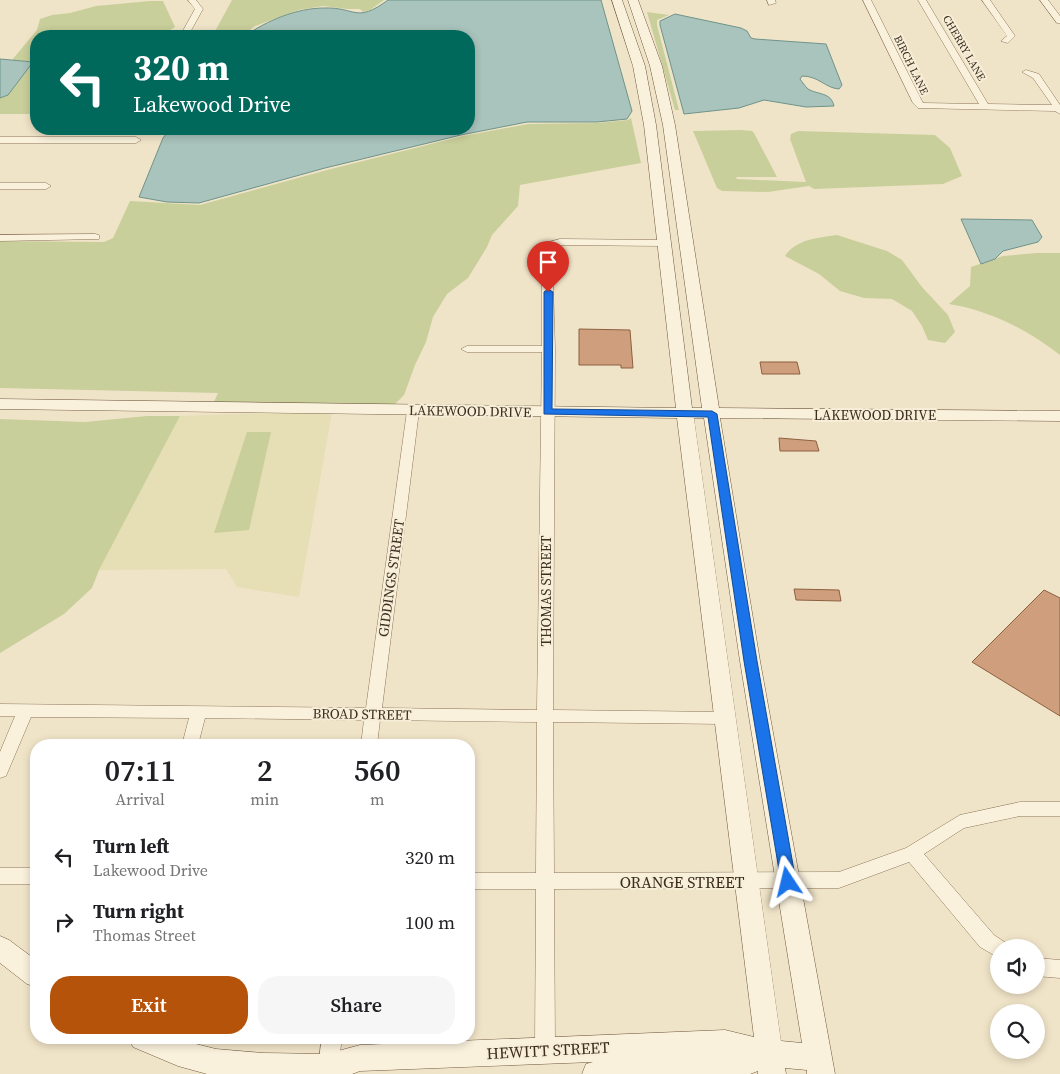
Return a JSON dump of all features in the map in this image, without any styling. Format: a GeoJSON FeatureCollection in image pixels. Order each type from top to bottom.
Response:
{"type":"FeatureCollection","features":[{"type":"Feature","properties":{"kind":"main road"},"geometry":{"type":"LineString","coordinates":[[617,0],[639,66],[650,125],[684,413],[770,1064]]}},
{"type":"Feature","properties":{"kind":"main road"},"geometry":{"type":"LineString","coordinates":[[633,0],[656,66],[669,125],[694,303],[750,661],[820,1065]]}},
{"type":"Feature","properties":{"kind":"main road"},"geometry":{"type":"LineString","coordinates":[[654,164],[664,172],[677,237],[685,239]]}},
{"type":"Feature","properties":{"kind":"main road"},"geometry":{"type":"LineString","coordinates":[[663,243],[673,247],[677,252],[682,284],[694,303]]}},
{"type":"Feature","properties":{"kind":"main road","name":"LAKEWOOD DRIVE"},"geometry":{"type":"LineString","coordinates":[[0,404],[712,414],[1060,416]]}},
{"type":"Feature","properties":{"kind":"main road"},"geometry":{"type":"LineString","coordinates":[[0,948],[30,970]]}},
{"type":"Feature","properties":{"kind":"main road","name":"HEWITT STREET"},"geometry":{"type":"LineString","coordinates":[[155,1044],[200,1059],[252,1066],[335,1072],[360,1058],[725,1043],[770,1064]]}},
{"type":"Feature","properties":{"kind":"main road","name":"HEWITT STREET"},"geometry":{"type":"LineString","coordinates":[[615,1074],[672,1067],[770,1064],[820,1065]]}},
{"type":"Feature","properties":{"kind":"street"},"geometry":{"type":"LineString","coordinates":[[187,30],[199,9],[192,0]]}},
{"type":"Feature","properties":{"kind":"street","name":"BIRCH LANE"},"geometry":{"type":"LineString","coordinates":[[867,0],[917,103],[928,107],[986,108]]}},
{"type":"Feature","properties":{"kind":"street","name":"CHERRY LANE"},"geometry":{"type":"LineString","coordinates":[[922,0],[986,108]]}},
{"type":"Feature","properties":{"kind":"street"},"geometry":{"type":"LineString","coordinates":[[986,0],[1011,36],[1005,41]]}},
{"type":"Feature","properties":{"kind":"street"},"geometry":{"type":"LineString","coordinates":[[1044,0],[1060,21]]}},
{"type":"Feature","properties":{"kind":"street"},"geometry":{"type":"LineString","coordinates":[[1026,72],[1036,76],[1059,109]]}},
{"type":"Feature","properties":{"kind":"street"},"geometry":{"type":"LineString","coordinates":[[986,108],[1059,109]]}},
{"type":"Feature","properties":{"kind":"street"},"geometry":{"type":"LineString","coordinates":[[0,140],[136,140]]}},
{"type":"Feature","properties":{"kind":"street"},"geometry":{"type":"LineString","coordinates":[[0,186],[46,186]]}},
{"type":"Feature","properties":{"kind":"street"},"geometry":{"type":"LineString","coordinates":[[0,238],[95,237]]}},
{"type":"Feature","properties":{"kind":"street","name":"THOMAS STREET"},"geometry":{"type":"LineString","coordinates":[[545,1050],[548,253],[553,244],[570,241],[663,243]]}},
{"type":"Feature","properties":{"kind":"street"},"geometry":{"type":"LineString","coordinates":[[468,349],[549,350]]}},
{"type":"Feature","properties":{"kind":"street","name":"GIDDINGS STREET"},"geometry":{"type":"LineString","coordinates":[[370,739],[413,410]]}},
{"type":"Feature","properties":{"kind":"street","name":"BROAD STREET"},"geometry":{"type":"LineString","coordinates":[[0,710],[725,718]]}},
{"type":"Feature","properties":{"kind":"street"},"geometry":{"type":"LineString","coordinates":[[0,771],[26,710]]}},
{"type":"Feature","properties":{"kind":"street"},"geometry":{"type":"LineString","coordinates":[[192,739],[199,712]]}},
{"type":"Feature","properties":{"kind":"street","name":"ORANGE STREET"},"geometry":{"type":"LineString","coordinates":[[475,881],[547,883],[839,880],[912,853],[960,822],[1020,809],[1060,809]]}},
{"type":"Feature","properties":{"kind":"street"},"geometry":{"type":"LineString","coordinates":[[912,853],[990,943]]}},
{"type":"Feature","properties":{"kind":"street"},"geometry":{"type":"LineString","coordinates":[[0,876],[30,876]]}},
{"type":"Feature","properties":{"kind":"street"},"geometry":{"type":"LineString","coordinates":[[1045,968],[1060,969]]}},
{"type":"Feature","properties":{"kind":"street"},"geometry":{"type":"LineString","coordinates":[[333,1044],[335,1072]]}},
{"type":"Feature","properties":{"kind":"shaded area"},"geometry":{"type":"Polygon","coordinates":[[[294,412],[332,413],[299,597],[237,587],[226,569],[99,570],[180,416],[294,412]]]}},
{"type":"Feature","properties":{"kind":"green space"},"geometry":{"type":"Polygon","coordinates":[[[232,0],[384,0],[370,10],[363,12],[360,9],[323,6],[299,10],[255,26],[250,30],[216,30],[232,0]]]}},
{"type":"Feature","properties":{"kind":"green space"},"geometry":{"type":"Polygon","coordinates":[[[163,1],[175,27],[170,30],[37,30],[40,19],[96,6],[163,1]]]}},
{"type":"Feature","properties":{"kind":"green space"},"geometry":{"type":"Polygon","coordinates":[[[647,12],[669,15],[657,20],[657,25],[679,110],[675,110],[647,12]]]}},
{"type":"Feature","properties":{"kind":"green space"},"geometry":{"type":"Polygon","coordinates":[[[30,38],[30,62],[12,60],[30,38]]]}},
{"type":"Feature","properties":{"kind":"green space"},"geometry":{"type":"Polygon","coordinates":[[[30,65],[30,114],[0,114],[0,98],[8,95],[30,65]]]}},
{"type":"Feature","properties":{"kind":"green space"},"geometry":{"type":"Polygon","coordinates":[[[631,118],[641,163],[520,185],[518,206],[492,235],[468,278],[447,294],[433,317],[426,342],[404,395],[394,405],[213,404],[218,393],[0,388],[0,241],[104,242],[113,238],[130,201],[200,205],[327,170],[463,136],[528,124],[598,123],[628,120],[631,118]]]}},
{"type":"Feature","properties":{"kind":"green space"},"geometry":{"type":"Polygon","coordinates":[[[741,130],[754,133],[777,177],[736,177],[737,179],[806,182],[790,139],[791,134],[798,131],[935,135],[950,148],[962,176],[943,184],[814,189],[809,186],[768,192],[722,191],[717,188],[693,131],[741,130]]]}},
{"type":"Feature","properties":{"kind":"green space"},"geometry":{"type":"Polygon","coordinates":[[[837,235],[887,251],[902,260],[922,287],[948,315],[955,332],[945,343],[928,340],[922,326],[912,311],[892,299],[864,298],[840,291],[819,274],[785,256],[790,250],[801,243],[815,238],[837,235]]]}},
{"type":"Feature","properties":{"kind":"green space"},"geometry":{"type":"Polygon","coordinates":[[[1060,253],[1060,355],[1021,329],[994,316],[949,304],[970,286],[971,267],[1003,256],[1060,253]]]}},
{"type":"Feature","properties":{"kind":"green space"},"geometry":{"type":"Polygon","coordinates":[[[147,416],[180,416],[99,570],[92,588],[64,614],[0,653],[0,419],[85,422],[147,416]]]}},
{"type":"Feature","properties":{"kind":"green space"},"geometry":{"type":"Polygon","coordinates":[[[247,432],[271,432],[249,530],[214,533],[247,432]]]}},
{"type":"Feature","properties":{"kind":"water"},"geometry":{"type":"Polygon","coordinates":[[[388,0],[601,0],[632,111],[627,119],[597,122],[527,122],[475,132],[475,30],[254,30],[282,16],[303,10],[335,8],[362,13],[388,0]]]}},
{"type":"Feature","properties":{"kind":"water"},"geometry":{"type":"Polygon","coordinates":[[[675,14],[741,28],[747,31],[751,38],[755,39],[826,44],[842,85],[839,89],[808,77],[802,76],[800,79],[808,89],[830,98],[834,106],[806,107],[764,100],[739,108],[684,114],[660,25],[660,21],[675,14]]]}},
{"type":"Feature","properties":{"kind":"water"},"geometry":{"type":"Polygon","coordinates":[[[0,59],[30,62],[30,66],[8,95],[0,98],[0,59]]]}},
{"type":"Feature","properties":{"kind":"water"},"geometry":{"type":"Polygon","coordinates":[[[165,135],[461,135],[325,168],[199,203],[167,202],[139,197],[165,135]]]}},
{"type":"Feature","properties":{"kind":"water"},"geometry":{"type":"Polygon","coordinates":[[[961,219],[1032,220],[1042,237],[1038,242],[1003,251],[995,259],[981,264],[961,219]]]}},
{"type":"Feature","properties":{"kind":"building"},"geometry":{"type":"Polygon","coordinates":[[[579,329],[630,330],[633,368],[621,368],[621,365],[579,365],[579,329]]]}},
{"type":"Feature","properties":{"kind":"building"},"geometry":{"type":"Polygon","coordinates":[[[760,362],[797,362],[800,374],[762,374],[760,362]]]}},
{"type":"Feature","properties":{"kind":"building"},"geometry":{"type":"Polygon","coordinates":[[[779,438],[816,441],[819,451],[780,451],[779,438]]]}},
{"type":"Feature","properties":{"kind":"building"},"geometry":{"type":"Polygon","coordinates":[[[794,589],[839,590],[841,601],[796,600],[794,589]]]}},
{"type":"Feature","properties":{"kind":"building"},"geometry":{"type":"Polygon","coordinates":[[[1044,590],[1060,598],[1060,716],[972,662],[1044,590]]]}},
{"type":"Feature","properties":{"kind":"route"},"geometry":{"type":"LineString","coordinates":[[548,292],[547,412],[712,414],[750,661],[788,882]]}}]}
